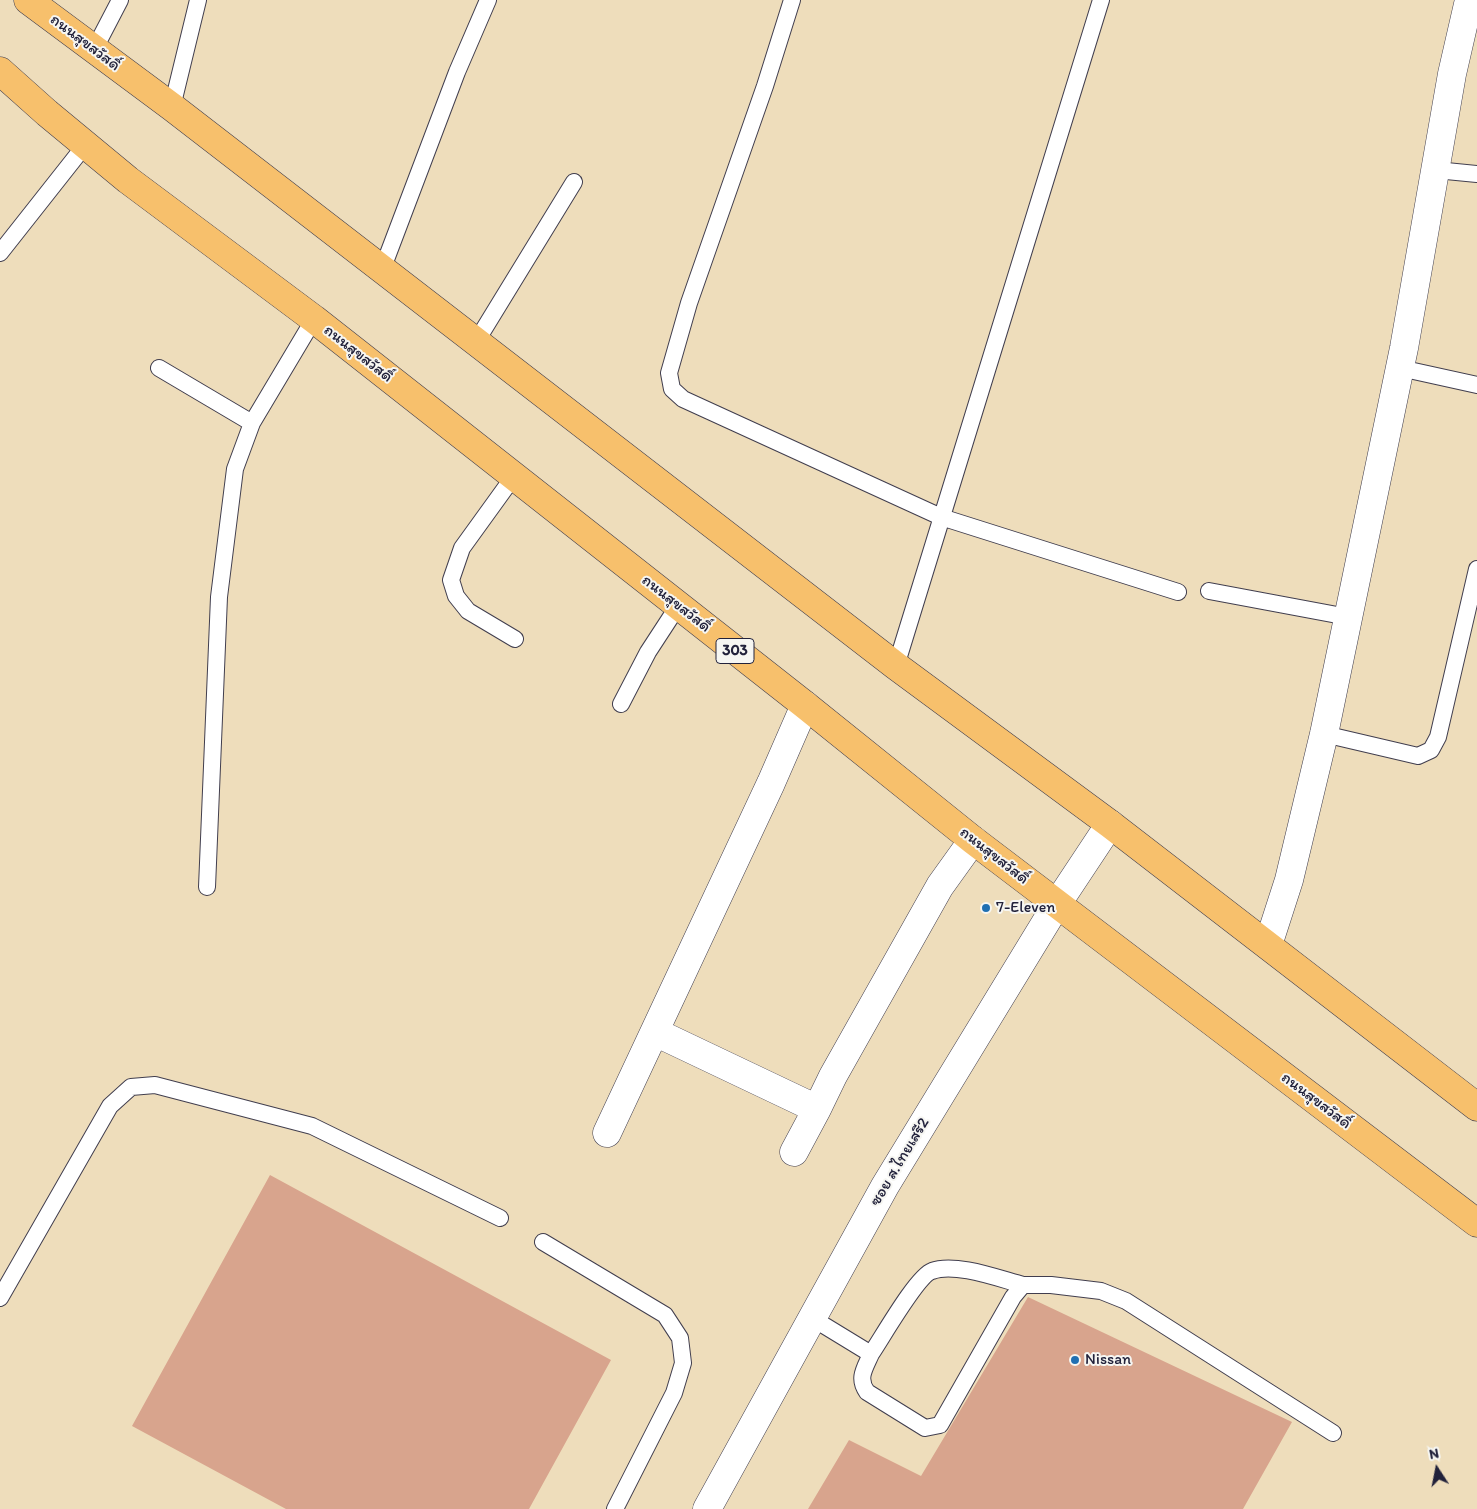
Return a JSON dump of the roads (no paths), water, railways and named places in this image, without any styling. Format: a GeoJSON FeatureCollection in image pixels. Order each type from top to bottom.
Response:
{"type":"FeatureCollection","features":[{"type":"Feature","properties":{"kind":"main road","name":"ถนนสุขสวัสดิ์"},"geometry":{"type":"LineString","coordinates":[[28,0],[172,107],[896,666],[1110,824],[1477,1107]]}},
{"type":"Feature","properties":{"kind":"main road","name":"ถนนสุขสวัสดิ์"},"geometry":{"type":"LineString","coordinates":[[0,71],[128,180],[314,319],[805,705],[973,840],[1477,1223]]}},
{"type":"Feature","properties":{"kind":"street"},"geometry":{"type":"LineString","coordinates":[[1268,946],[1289,880],[1324,734],[1400,368],[1452,74],[1469,0]]}},
{"type":"Feature","properties":{"kind":"street"},"geometry":{"type":"LineString","coordinates":[[607,1134],[771,783],[805,705]]}},
{"type":"Feature","properties":{"kind":"street","name":"ซอย ส.ไทยเสรี2"},"geometry":{"type":"LineString","coordinates":[[707,1509],[885,1186],[1057,904],[1110,824]]}},
{"type":"Feature","properties":{"kind":"street"},"geometry":{"type":"LineString","coordinates":[[794,1152],[833,1076],[940,886],[973,840]]}},
{"type":"Feature","properties":{"kind":"street"},"geometry":{"type":"LineString","coordinates":[[655,1032],[817,1109]]}},
{"type":"Feature","properties":{"kind":"lane"},"geometry":{"type":"LineString","coordinates":[[94,50],[120,0]]}},
{"type":"Feature","properties":{"kind":"lane"},"geometry":{"type":"LineString","coordinates":[[172,107],[198,0]]}},
{"type":"Feature","properties":{"kind":"lane"},"geometry":{"type":"LineString","coordinates":[[382,270],[456,72],[488,0]]}},
{"type":"Feature","properties":{"kind":"lane"},"geometry":{"type":"LineString","coordinates":[[792,0],[765,86],[689,303],[669,373],[672,389],[683,399],[941,517],[1178,592]]}},
{"type":"Feature","properties":{"kind":"lane"},"geometry":{"type":"LineString","coordinates":[[896,666],[941,517],[992,361],[1100,0]]}},
{"type":"Feature","properties":{"kind":"lane"},"geometry":{"type":"LineString","coordinates":[[0,253],[86,144]]}},
{"type":"Feature","properties":{"kind":"lane"},"geometry":{"type":"LineString","coordinates":[[1436,170],[1477,174]]}},
{"type":"Feature","properties":{"kind":"lane"},"geometry":{"type":"LineString","coordinates":[[476,342],[574,182]]}},
{"type":"Feature","properties":{"kind":"lane"},"geometry":{"type":"LineString","coordinates":[[207,887],[219,597],[235,470],[252,423],[314,319]]}},
{"type":"Feature","properties":{"kind":"lane"},"geometry":{"type":"LineString","coordinates":[[159,368],[252,423]]}},
{"type":"Feature","properties":{"kind":"lane"},"geometry":{"type":"LineString","coordinates":[[1400,368],[1477,385]]}},
{"type":"Feature","properties":{"kind":"lane"},"geometry":{"type":"LineString","coordinates":[[514,476],[462,548],[451,580],[456,596],[468,610],[515,639]]}},
{"type":"Feature","properties":{"kind":"lane"},"geometry":{"type":"LineString","coordinates":[[1324,734],[1418,756],[1431,750],[1438,737],[1477,570]]}},
{"type":"Feature","properties":{"kind":"lane"},"geometry":{"type":"LineString","coordinates":[[1208,591],[1348,617]]}},
{"type":"Feature","properties":{"kind":"lane"},"geometry":{"type":"LineString","coordinates":[[621,704],[648,652],[678,606]]}},
{"type":"Feature","properties":{"kind":"lane"},"geometry":{"type":"LineString","coordinates":[[0,1298],[110,1106],[131,1087],[154,1085],[312,1126],[500,1218]]}},
{"type":"Feature","properties":{"kind":"lane"},"geometry":{"type":"LineString","coordinates":[[543,1242],[665,1315],[680,1338],[683,1363],[674,1393],[614,1509]]}},
{"type":"Feature","properties":{"kind":"lane"},"geometry":{"type":"LineString","coordinates":[[1023,1285],[1012,1297],[940,1425],[926,1428],[867,1392],[862,1384],[862,1374],[871,1354],[920,1281],[931,1271],[947,1268],[1023,1285],[1051,1285],[1101,1291],[1126,1301],[1333,1433]]}},
{"type":"Feature","properties":{"kind":"lane"},"geometry":{"type":"LineString","coordinates":[[812,1318],[871,1354]]}},
{"type":"Feature","properties":{"kind":"place","name":"7-Eleven"},"geometry":{"type":"Point","coordinates":[986,908]}},
{"type":"Feature","properties":{"kind":"place","name":"Nissan"},"geometry":{"type":"Point","coordinates":[1075,1360]}}]}
